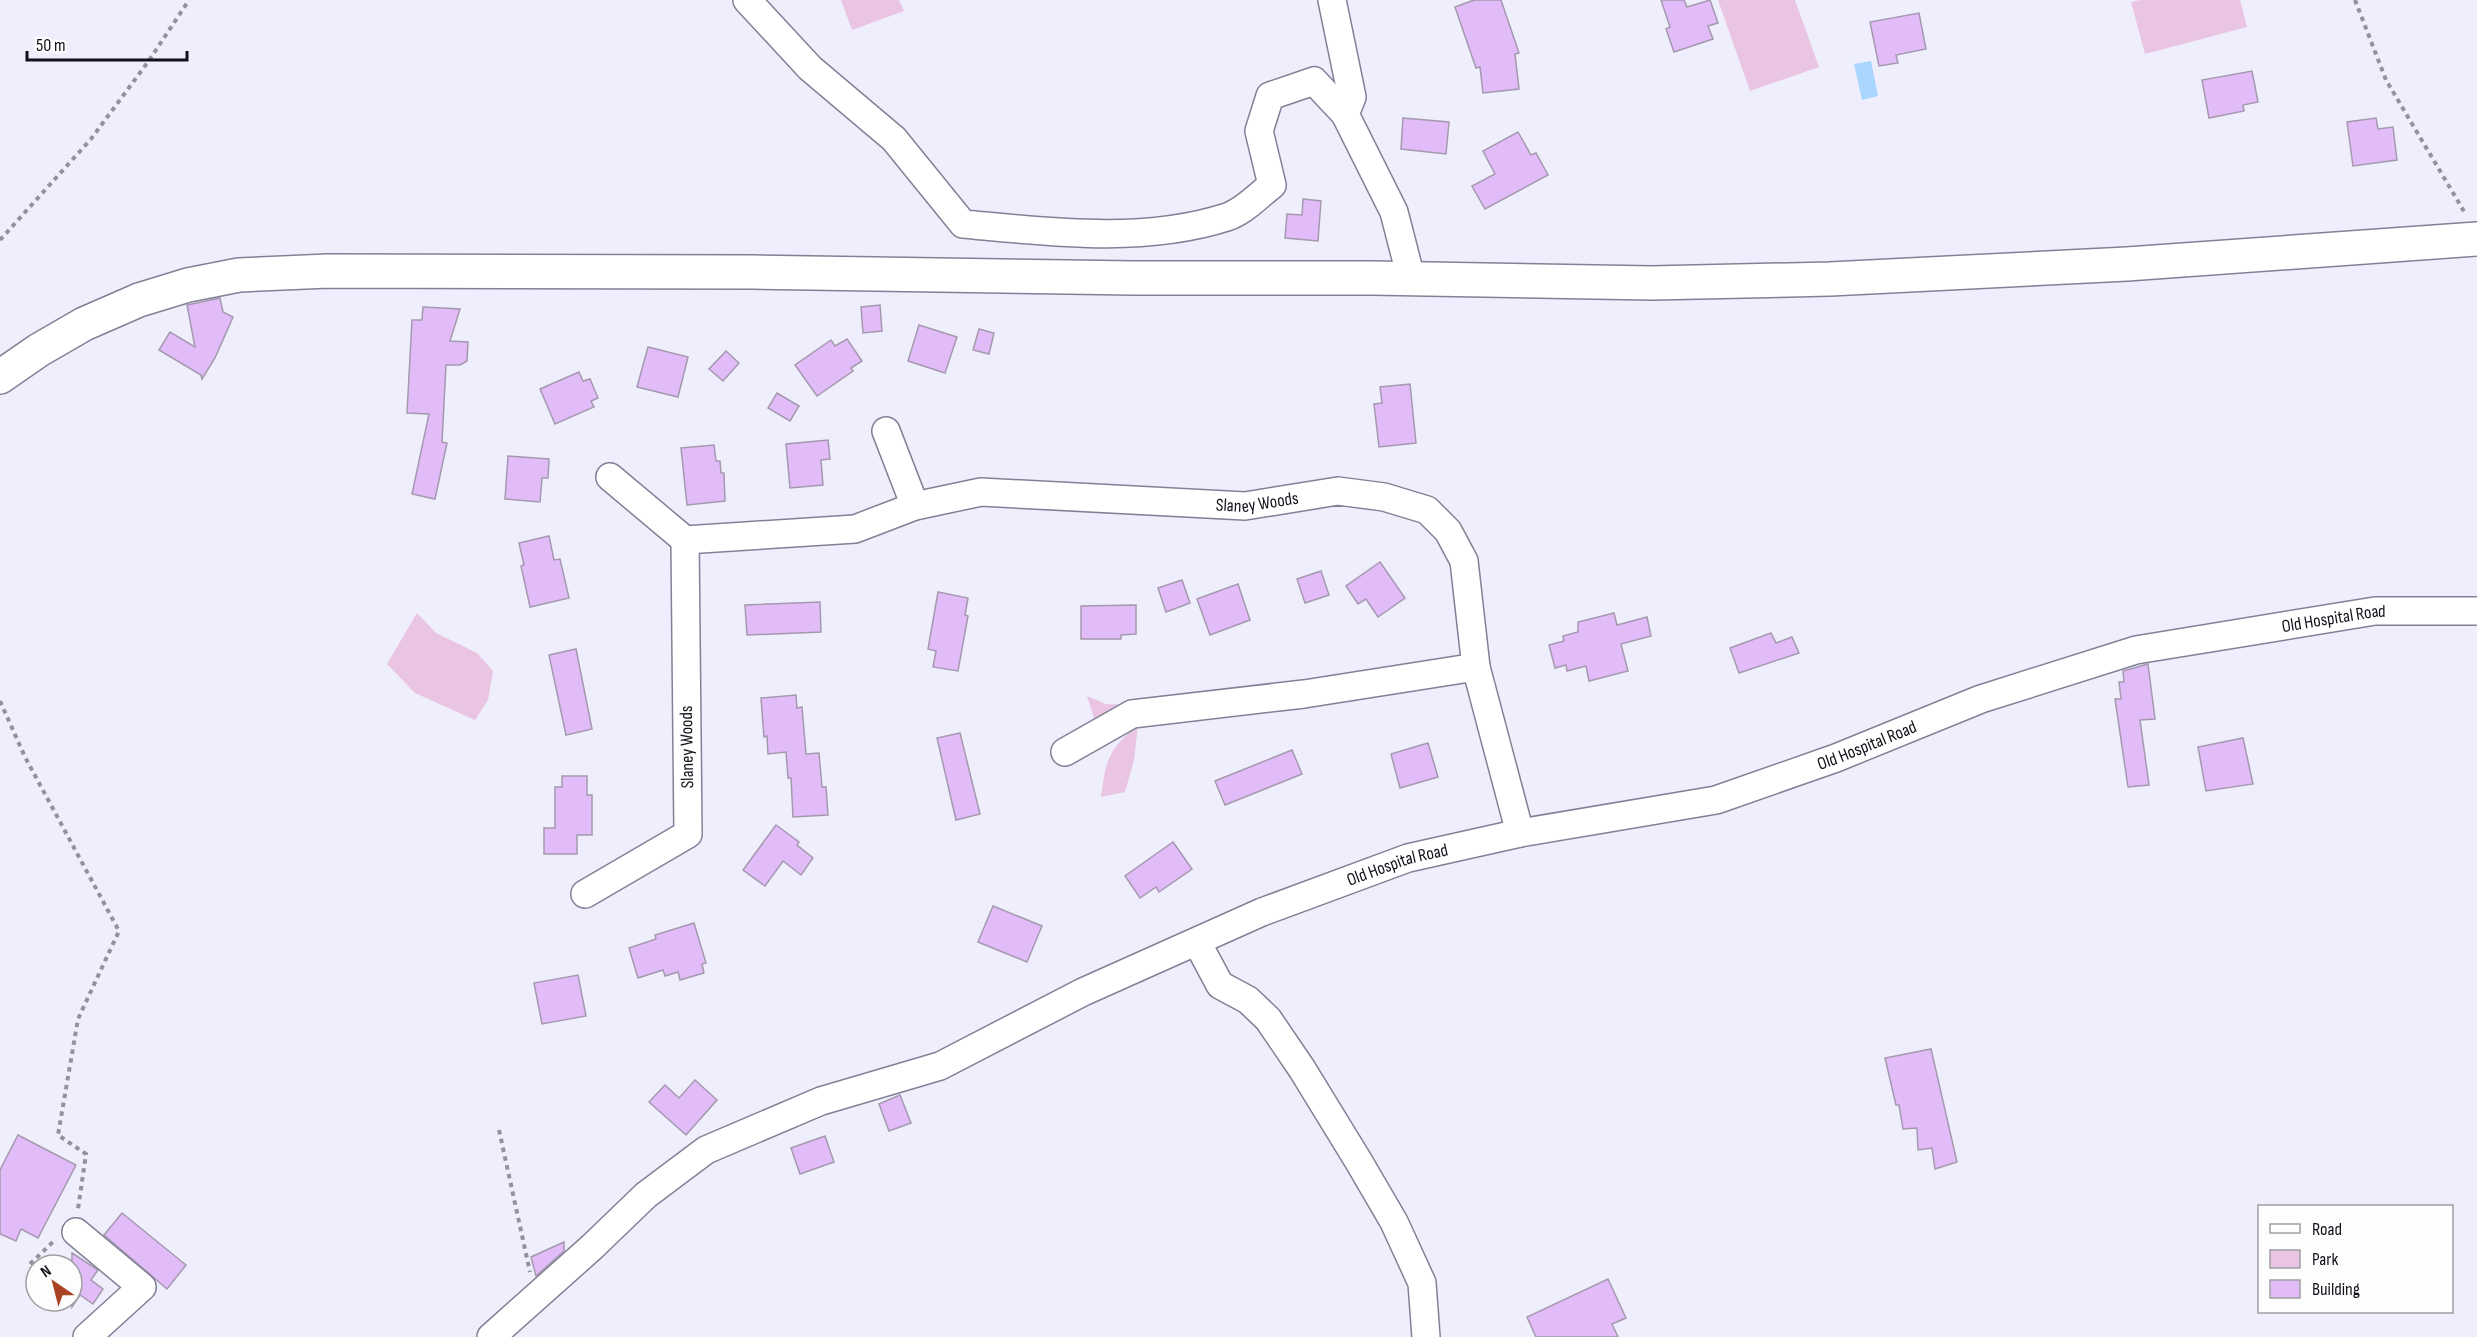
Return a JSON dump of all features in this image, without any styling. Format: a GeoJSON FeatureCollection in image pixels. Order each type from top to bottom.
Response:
{"type":"FeatureCollection","features":[{"type":"Feature","properties":{"kind":"main road"},"geometry":{"type":"LineString","coordinates":[[0,377],[39,350],[84,324],[139,300],[189,285],[239,275],[328,271],[476,271],[1411,278],[1652,283],[1830,279],[2127,264],[2469,240]]}},
{"type":"Feature","properties":{"kind":"street"},"geometry":{"type":"LineString","coordinates":[[747,0],[810,68],[894,139],[963,224],[1053,232],[1156,232],[1230,216],[1272,185],[1259,131],[1270,96],[1314,81],[1345,114],[1394,212],[1411,278]]}},
{"type":"Feature","properties":{"kind":"street"},"geometry":{"type":"LineString","coordinates":[[1332,0],[1352,97],[1345,114]]}},
{"type":"Feature","properties":{"kind":"street"},"geometry":{"type":"LineString","coordinates":[[886,431],[915,506]]}},
{"type":"Feature","properties":{"kind":"street"},"geometry":{"type":"LineString","coordinates":[[610,477],[686,540]]}},
{"type":"Feature","properties":{"kind":"street","name":"Slaney Woods"},"geometry":{"type":"LineString","coordinates":[[585,894],[688,834],[686,540],[855,529],[915,506],[981,492],[1245,506],[1338,491],[1384,496],[1427,510],[1448,531],[1464,561],[1476,667],[1520,833]]}},
{"type":"Feature","properties":{"kind":"street","name":"Old Hospital Road"},"geometry":{"type":"LineString","coordinates":[[491,1337],[646,1195],[706,1150],[821,1101],[940,1066],[1083,992],[1262,912],[1408,858],[1520,833],[1716,800],[1836,758],[1981,699],[2136,650],[2375,611],[2477,611]]}},
{"type":"Feature","properties":{"kind":"street"},"geometry":{"type":"LineString","coordinates":[[1065,752],[1132,714],[1304,694],[1476,667]]}},
{"type":"Feature","properties":{"kind":"street"},"geometry":{"type":"LineString","coordinates":[[1197,942],[1220,985],[1248,1000],[1268,1019],[1302,1069],[1394,1222],[1422,1283],[1426,1337]]}},
{"type":"Feature","properties":{"kind":"street"},"geometry":{"type":"LineString","coordinates":[[76,1232],[142,1287],[87,1337]]}},
{"type":"Feature","properties":{"kind":"path"},"geometry":{"type":"LineString","coordinates":[[0,240],[91,139],[148,62],[189,0]]}},
{"type":"Feature","properties":{"kind":"path"},"geometry":{"type":"LineString","coordinates":[[2355,0],[2386,80],[2465,212],[2469,240]]}},
{"type":"Feature","properties":{"kind":"path"},"geometry":{"type":"LineString","coordinates":[[0,700],[25,757],[119,931],[78,1019],[58,1136],[86,1154],[76,1232]]}},
{"type":"Feature","properties":{"kind":"path"},"geometry":{"type":"LineString","coordinates":[[499,1130],[537,1296]]}},
{"type":"Feature","properties":{"kind":"green space"},"geometry":{"type":"Polygon","coordinates":[[[841,0],[899,0],[904,11],[852,30],[841,0]]]}},
{"type":"Feature","properties":{"kind":"green space"},"geometry":{"type":"Polygon","coordinates":[[[1718,0],[1795,0],[1819,67],[1750,91],[1718,0]]]}},
{"type":"Feature","properties":{"kind":"green space"},"geometry":{"type":"Polygon","coordinates":[[[2140,0],[2240,0],[2247,27],[2145,54],[2131,2],[2140,0]]]}},
{"type":"Feature","properties":{"kind":"green space"},"geometry":{"type":"Polygon","coordinates":[[[417,613],[436,633],[477,653],[493,671],[488,700],[475,720],[415,693],[387,664],[417,613]]]}},
{"type":"Feature","properties":{"kind":"green space"},"geometry":{"type":"Polygon","coordinates":[[[1087,696],[1106,704],[1132,705],[1100,722],[1094,718],[1087,696]]]}},
{"type":"Feature","properties":{"kind":"green space"},"geometry":{"type":"Polygon","coordinates":[[[1138,725],[1134,760],[1125,792],[1101,797],[1110,756],[1120,741],[1138,725]]]}},
{"type":"Feature","properties":{"kind":"water"},"geometry":{"type":"Polygon","coordinates":[[[1871,61],[1878,96],[1862,100],[1854,64],[1871,61]]]}},
{"type":"Feature","properties":{"kind":"building"},"geometry":{"type":"Polygon","coordinates":[[[1474,0],[1501,0],[1519,53],[1515,54],[1519,89],[1483,93],[1480,67],[1476,68],[1455,7],[1474,0]]]}},
{"type":"Feature","properties":{"kind":"building"},"geometry":{"type":"Polygon","coordinates":[[[1661,0],[1684,0],[1687,7],[1710,0],[1718,23],[1708,26],[1713,39],[1674,52],[1666,29],[1670,27],[1661,0]]]}},
{"type":"Feature","properties":{"kind":"building"},"geometry":{"type":"Polygon","coordinates":[[[1919,13],[1926,49],[1896,55],[1898,63],[1879,66],[1870,22],[1919,13]]]}},
{"type":"Feature","properties":{"kind":"building"},"geometry":{"type":"Polygon","coordinates":[[[2252,71],[2258,102],[2243,105],[2244,111],[2209,118],[2202,80],[2252,71]]]}},
{"type":"Feature","properties":{"kind":"building"},"geometry":{"type":"Polygon","coordinates":[[[1403,118],[1449,122],[1446,154],[1401,149],[1403,118]]]}},
{"type":"Feature","properties":{"kind":"building"},"geometry":{"type":"Polygon","coordinates":[[[2376,118],[2378,129],[2393,127],[2397,160],[2353,166],[2347,122],[2376,118]]]}},
{"type":"Feature","properties":{"kind":"building"},"geometry":{"type":"Polygon","coordinates":[[[1518,132],[1531,155],[1536,153],[1548,175],[1485,209],[1472,186],[1495,174],[1483,151],[1518,132]]]}},
{"type":"Feature","properties":{"kind":"building"},"geometry":{"type":"Polygon","coordinates":[[[1303,199],[1321,201],[1318,241],[1285,238],[1287,214],[1302,215],[1303,199]]]}},
{"type":"Feature","properties":{"kind":"building"},"geometry":{"type":"Polygon","coordinates":[[[220,298],[223,312],[233,317],[215,358],[202,379],[201,375],[159,350],[170,332],[195,347],[187,305],[220,298]]]}},
{"type":"Feature","properties":{"kind":"building"},"geometry":{"type":"Polygon","coordinates":[[[880,305],[882,331],[863,333],[861,307],[880,305]]]}},
{"type":"Feature","properties":{"kind":"building"},"geometry":{"type":"Polygon","coordinates":[[[423,307],[460,309],[450,341],[468,342],[467,361],[460,365],[446,365],[442,442],[447,443],[435,499],[412,494],[429,414],[407,413],[412,320],[422,320],[423,307]]]}},
{"type":"Feature","properties":{"kind":"building"},"geometry":{"type":"Polygon","coordinates":[[[919,325],[957,337],[945,373],[908,361],[919,325]]]}},
{"type":"Feature","properties":{"kind":"building"},"geometry":{"type":"Polygon","coordinates":[[[979,329],[994,333],[989,354],[973,350],[979,329]]]}},
{"type":"Feature","properties":{"kind":"building"},"geometry":{"type":"Polygon","coordinates":[[[847,339],[862,361],[851,368],[853,371],[817,396],[795,365],[831,340],[835,346],[847,339]]]}},
{"type":"Feature","properties":{"kind":"building"},"geometry":{"type":"Polygon","coordinates":[[[648,347],[688,357],[678,397],[637,387],[648,347]]]}},
{"type":"Feature","properties":{"kind":"building"},"geometry":{"type":"Polygon","coordinates":[[[726,351],[739,363],[723,381],[709,369],[726,351]]]}},
{"type":"Feature","properties":{"kind":"building"},"geometry":{"type":"Polygon","coordinates":[[[579,372],[583,381],[590,379],[598,398],[591,401],[594,407],[555,424],[540,389],[579,372]]]}},
{"type":"Feature","properties":{"kind":"building"},"geometry":{"type":"Polygon","coordinates":[[[1410,384],[1416,443],[1379,447],[1374,404],[1382,403],[1380,387],[1410,384]]]}},
{"type":"Feature","properties":{"kind":"building"},"geometry":{"type":"Polygon","coordinates":[[[777,393],[799,406],[790,421],[768,408],[777,393]]]}},
{"type":"Feature","properties":{"kind":"building"},"geometry":{"type":"Polygon","coordinates":[[[828,440],[830,459],[821,460],[823,485],[790,488],[786,444],[828,440]]]}},
{"type":"Feature","properties":{"kind":"building"},"geometry":{"type":"Polygon","coordinates":[[[714,445],[716,461],[720,461],[721,473],[724,473],[725,501],[687,505],[681,448],[714,445]]]}},
{"type":"Feature","properties":{"kind":"building"},"geometry":{"type":"Polygon","coordinates":[[[508,456],[549,459],[548,478],[542,478],[540,502],[505,499],[508,456]]]}},
{"type":"Feature","properties":{"kind":"building"},"geometry":{"type":"Polygon","coordinates":[[[549,536],[554,560],[560,559],[569,598],[530,607],[521,566],[524,565],[519,543],[549,536]]]}},
{"type":"Feature","properties":{"kind":"building"},"geometry":{"type":"Polygon","coordinates":[[[1380,562],[1405,598],[1378,617],[1366,599],[1358,604],[1346,586],[1380,562]]]}},
{"type":"Feature","properties":{"kind":"building"},"geometry":{"type":"Polygon","coordinates":[[[1321,571],[1329,595],[1305,603],[1297,579],[1321,571]]]}},
{"type":"Feature","properties":{"kind":"building"},"geometry":{"type":"Polygon","coordinates":[[[1182,580],[1190,603],[1166,612],[1158,588],[1182,580]]]}},
{"type":"Feature","properties":{"kind":"building"},"geometry":{"type":"Polygon","coordinates":[[[1238,584],[1250,620],[1210,635],[1197,599],[1238,584]]]}},
{"type":"Feature","properties":{"kind":"building"},"geometry":{"type":"Polygon","coordinates":[[[938,592],[968,598],[965,615],[968,616],[958,671],[933,667],[936,651],[928,649],[938,592]]]}},
{"type":"Feature","properties":{"kind":"building"},"geometry":{"type":"Polygon","coordinates":[[[820,602],[821,632],[747,635],[745,605],[820,602]]]}},
{"type":"Feature","properties":{"kind":"building"},"geometry":{"type":"Polygon","coordinates":[[[1136,605],[1136,634],[1121,635],[1121,639],[1081,639],[1081,606],[1136,605]]]}},
{"type":"Feature","properties":{"kind":"building"},"geometry":{"type":"Polygon","coordinates":[[[1614,613],[1617,625],[1647,617],[1651,636],[1621,644],[1628,671],[1589,681],[1586,666],[1567,671],[1566,665],[1555,668],[1549,645],[1564,641],[1563,636],[1578,632],[1578,622],[1614,613]]]}},
{"type":"Feature","properties":{"kind":"building"},"geometry":{"type":"Polygon","coordinates":[[[1771,633],[1776,643],[1792,637],[1799,653],[1739,673],[1730,648],[1771,633]]]}},
{"type":"Feature","properties":{"kind":"building"},"geometry":{"type":"Polygon","coordinates":[[[576,649],[592,729],[566,735],[549,655],[576,649]]]}},
{"type":"Feature","properties":{"kind":"building"},"geometry":{"type":"Polygon","coordinates":[[[2148,664],[2155,719],[2140,720],[2149,785],[2128,787],[2115,699],[2121,699],[2119,682],[2124,682],[2123,671],[2148,664]]]}},
{"type":"Feature","properties":{"kind":"building"},"geometry":{"type":"Polygon","coordinates":[[[796,695],[797,708],[802,707],[806,754],[819,753],[822,787],[826,787],[828,815],[793,817],[791,778],[788,778],[786,752],[768,754],[767,736],[764,737],[761,698],[796,695]]]}},
{"type":"Feature","properties":{"kind":"building"},"geometry":{"type":"Polygon","coordinates":[[[960,733],[980,814],[956,820],[937,738],[960,733]]]}},
{"type":"Feature","properties":{"kind":"building"},"geometry":{"type":"Polygon","coordinates":[[[2243,738],[2253,784],[2206,791],[2198,747],[2243,738]]]}},
{"type":"Feature","properties":{"kind":"building"},"geometry":{"type":"Polygon","coordinates":[[[1428,743],[1438,777],[1400,788],[1391,754],[1428,743]]]}},
{"type":"Feature","properties":{"kind":"building"},"geometry":{"type":"Polygon","coordinates":[[[1292,750],[1302,774],[1225,805],[1215,781],[1292,750]]]}},
{"type":"Feature","properties":{"kind":"building"},"geometry":{"type":"Polygon","coordinates":[[[562,776],[587,776],[587,795],[592,795],[592,835],[577,835],[577,854],[544,854],[544,828],[555,828],[555,787],[562,787],[562,776]]]}},
{"type":"Feature","properties":{"kind":"building"},"geometry":{"type":"Polygon","coordinates":[[[776,825],[799,842],[797,845],[813,858],[801,875],[783,861],[765,886],[743,870],[776,825]]]}},
{"type":"Feature","properties":{"kind":"building"},"geometry":{"type":"Polygon","coordinates":[[[1173,842],[1192,869],[1159,892],[1156,887],[1140,898],[1125,876],[1173,842]]]}},
{"type":"Feature","properties":{"kind":"building"},"geometry":{"type":"Polygon","coordinates":[[[993,906],[1042,926],[1027,962],[978,942],[993,906]]]}},
{"type":"Feature","properties":{"kind":"building"},"geometry":{"type":"Polygon","coordinates":[[[694,923],[706,963],[702,964],[704,973],[680,980],[678,972],[665,976],[663,970],[638,978],[629,948],[656,939],[655,935],[694,923]]]}},
{"type":"Feature","properties":{"kind":"building"},"geometry":{"type":"Polygon","coordinates":[[[578,975],[586,1016],[542,1024],[534,983],[578,975]]]}},
{"type":"Feature","properties":{"kind":"building"},"geometry":{"type":"Polygon","coordinates":[[[1931,1049],[1957,1162],[1935,1169],[1932,1148],[1918,1150],[1917,1128],[1903,1129],[1899,1105],[1896,1105],[1885,1058],[1931,1049]]]}},
{"type":"Feature","properties":{"kind":"building"},"geometry":{"type":"Polygon","coordinates":[[[695,1080],[717,1100],[686,1135],[649,1102],[665,1085],[679,1098],[695,1080]]]}},
{"type":"Feature","properties":{"kind":"building"},"geometry":{"type":"Polygon","coordinates":[[[900,1095],[911,1123],[889,1131],[879,1104],[900,1095]]]}},
{"type":"Feature","properties":{"kind":"building"},"geometry":{"type":"Polygon","coordinates":[[[18,1135],[76,1165],[38,1238],[21,1229],[16,1241],[0,1234],[0,1170],[18,1135]]]}},
{"type":"Feature","properties":{"kind":"building"},"geometry":{"type":"Polygon","coordinates":[[[825,1136],[834,1162],[800,1174],[791,1148],[825,1136]]]}},
{"type":"Feature","properties":{"kind":"building"},"geometry":{"type":"Polygon","coordinates":[[[122,1213],[186,1265],[167,1289],[104,1235],[122,1213]]]}},
{"type":"Feature","properties":{"kind":"building"},"geometry":{"type":"Polygon","coordinates":[[[564,1242],[564,1251],[536,1276],[531,1257],[564,1242]]]}},
{"type":"Feature","properties":{"kind":"building"},"geometry":{"type":"Polygon","coordinates":[[[84,1261],[98,1270],[91,1280],[103,1289],[93,1304],[84,1298],[84,1261]]]}},
{"type":"Feature","properties":{"kind":"building"},"geometry":{"type":"Polygon","coordinates":[[[1608,1279],[1626,1318],[1612,1324],[1618,1337],[1536,1337],[1527,1317],[1608,1279]]]}}]}
